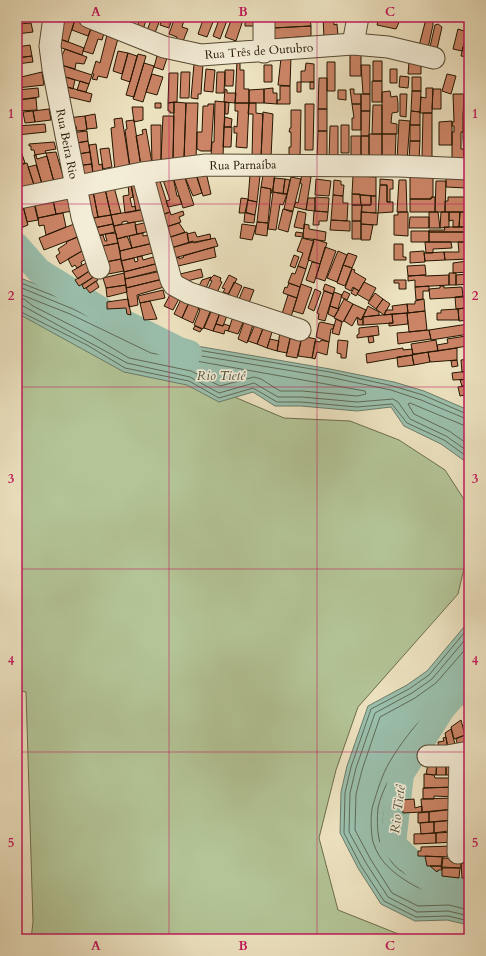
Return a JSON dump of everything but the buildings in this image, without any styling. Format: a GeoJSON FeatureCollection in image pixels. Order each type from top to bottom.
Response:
{"type":"FeatureCollection","features":[{"type":"Feature","properties":{"kind":"street","name":"Rua Beira Rio"},"geometry":{"type":"LineString","coordinates":[[54,17],[50,46],[51,58],[75,186],[85,230],[99,268]]}},
{"type":"Feature","properties":{"kind":"street","name":"Rua Três de Outubro"},"geometry":{"type":"LineString","coordinates":[[89,17],[180,52],[201,56],[353,44],[388,47],[434,58]]}},
{"type":"Feature","properties":{"kind":"street"},"geometry":{"type":"LineString","coordinates":[[264,17],[264,52]]}},
{"type":"Feature","properties":{"kind":"street"},"geometry":{"type":"LineString","coordinates":[[353,44],[358,17]]}},
{"type":"Feature","properties":{"kind":"street","name":"Rua Parnaíba"},"geometry":{"type":"LineString","coordinates":[[19,198],[142,173],[185,167],[231,164],[399,166],[469,169]]}},
{"type":"Feature","properties":{"kind":"street"},"geometry":{"type":"LineString","coordinates":[[142,173],[170,280],[174,285],[189,293],[300,330]]}},
{"type":"Feature","properties":{"kind":"street"},"geometry":{"type":"LineString","coordinates":[[428,756],[447,756],[464,753],[458,853]]}},
{"type":"Feature","properties":{"kind":"shaded area"},"geometry":{"type":"Polygon","coordinates":[[[17,305],[284,418],[350,421],[399,440],[445,470],[469,507],[469,547],[458,594],[358,707],[336,770],[319,838],[338,910],[411,939],[31,939],[33,922],[26,692],[17,690],[17,305]]]}},
{"type":"Feature","properties":{"kind":"water","name":"Rio Tietê"},"geometry":{"type":"Polygon","coordinates":[[[17,273],[23,279],[76,300],[156,339],[330,369],[394,382],[424,391],[466,409],[469,412],[469,464],[441,444],[404,426],[391,407],[357,411],[301,406],[275,406],[253,392],[219,402],[187,385],[124,372],[17,313],[17,273]]]}},
{"type":"Feature","properties":{"kind":"water","name":"Rio Tietê"},"geometry":{"type":"Polygon","coordinates":[[[469,621],[469,701],[445,715],[417,747],[402,770],[387,810],[388,838],[400,860],[426,875],[459,886],[469,885],[469,925],[447,920],[415,921],[381,904],[358,868],[340,833],[341,792],[347,766],[368,706],[407,685],[427,671],[469,621]]]}},
{"type":"Feature","properties":{"kind":"waterway","name":"Rio Tietê"},"geometry":{"type":"LineString","coordinates":[[17,246],[39,271],[111,316],[179,350],[189,353]]}},
{"type":"Feature","properties":{"kind":"waterway","name":"Rio Tietê"},"geometry":{"type":"LineString","coordinates":[[469,678],[442,709],[401,774],[393,844],[432,882],[469,893]]}}]}
